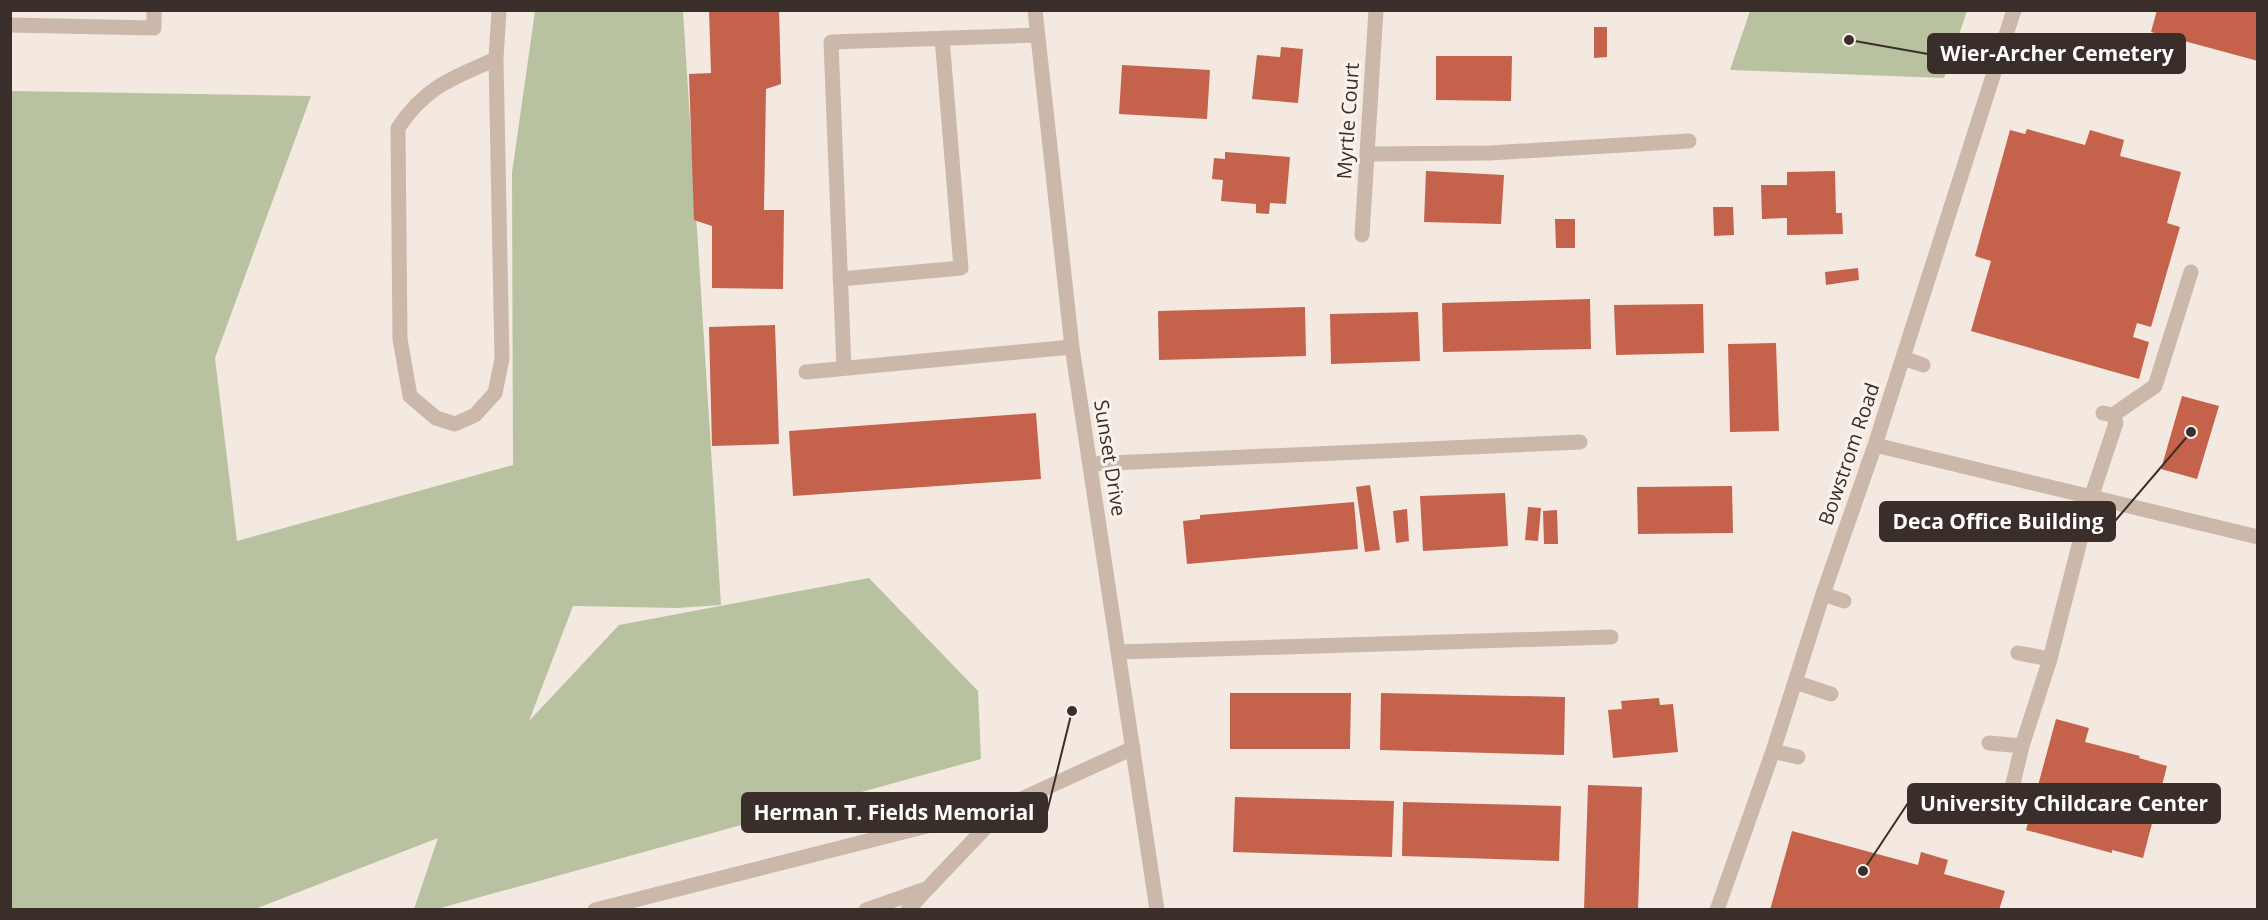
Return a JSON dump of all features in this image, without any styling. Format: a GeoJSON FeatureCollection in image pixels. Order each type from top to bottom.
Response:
{"type":"FeatureCollection","features":[{"type":"Feature","properties":{"kind":"street"},"geometry":{"type":"LineString","coordinates":[[10,25],[64,18],[154,28],[154,10]]}},
{"type":"Feature","properties":{"kind":"street"},"geometry":{"type":"LineString","coordinates":[[496,59],[447,80],[412,107],[398,128],[400,339],[410,396],[436,418],[454,424],[475,415],[495,393],[502,359],[496,59],[499,10]]}},
{"type":"Feature","properties":{"kind":"street","name":"Sunset Drive"},"geometry":{"type":"LineString","coordinates":[[1035,10],[1072,347],[1157,909]]}},
{"type":"Feature","properties":{"kind":"street","name":"Myrtle Court"},"geometry":{"type":"LineString","coordinates":[[1362,235],[1376,10]]}},
{"type":"Feature","properties":{"kind":"street","name":"Bowstrom Road"},"geometry":{"type":"LineString","coordinates":[[1717,909],[1773,751],[1823,594],[1875,445],[2013,10]]}},
{"type":"Feature","properties":{"kind":"street"},"geometry":{"type":"LineString","coordinates":[[844,368],[831,42],[1038,34]]}},
{"type":"Feature","properties":{"kind":"street"},"geometry":{"type":"LineString","coordinates":[[840,279],[961,268],[942,38]]}},
{"type":"Feature","properties":{"kind":"street"},"geometry":{"type":"LineString","coordinates":[[1367,154],[1490,153],[1689,141]]}},
{"type":"Feature","properties":{"kind":"street"},"geometry":{"type":"LineString","coordinates":[[1975,805],[1991,808],[2005,800],[2011,792],[2022,746],[2050,658],[2091,498],[2116,423],[2108,414],[2155,386],[2191,272]]}},
{"type":"Feature","properties":{"kind":"street"},"geometry":{"type":"LineString","coordinates":[[806,372],[1072,347]]}},
{"type":"Feature","properties":{"kind":"street"},"geometry":{"type":"LineString","coordinates":[[1903,358],[1923,365]]}},
{"type":"Feature","properties":{"kind":"street"},"geometry":{"type":"LineString","coordinates":[[1090,464],[1580,442]]}},
{"type":"Feature","properties":{"kind":"street"},"geometry":{"type":"LineString","coordinates":[[1875,445],[2258,537]]}},
{"type":"Feature","properties":{"kind":"street"},"geometry":{"type":"LineString","coordinates":[[1823,594],[1845,601]]}},
{"type":"Feature","properties":{"kind":"street"},"geometry":{"type":"LineString","coordinates":[[1118,652],[1611,637]]}},
{"type":"Feature","properties":{"kind":"street"},"geometry":{"type":"LineString","coordinates":[[2018,653],[2050,658]]}},
{"type":"Feature","properties":{"kind":"street"},"geometry":{"type":"LineString","coordinates":[[1795,682],[1831,694]]}},
{"type":"Feature","properties":{"kind":"street"},"geometry":{"type":"LineString","coordinates":[[1989,743],[2022,746]]}},
{"type":"Feature","properties":{"kind":"street"},"geometry":{"type":"LineString","coordinates":[[595,909],[1006,806],[1133,748]]}},
{"type":"Feature","properties":{"kind":"street"},"geometry":{"type":"LineString","coordinates":[[1773,751],[1798,757]]}},
{"type":"Feature","properties":{"kind":"street"},"geometry":{"type":"LineString","coordinates":[[908,909],[1006,806]]}},
{"type":"Feature","properties":{"kind":"street"},"geometry":{"type":"LineString","coordinates":[[866,909],[928,888]]}},
{"type":"Feature","properties":{"kind":"green space"},"geometry":{"type":"Polygon","coordinates":[[[1750,10],[1967,11],[1944,78],[1730,70],[1750,10]]]}},
{"type":"Feature","properties":{"kind":"green space"},"geometry":{"type":"Polygon","coordinates":[[[535,11],[683,11],[721,605],[677,608],[573,606],[529,721],[619,625],[869,578],[978,691],[981,759],[437,909],[414,909],[438,838],[255,909],[11,910],[11,91],[311,96],[215,358],[237,541],[513,465],[512,173],[535,11]]]}},
{"type":"Feature","properties":{"kind":"building"},"geometry":{"type":"Polygon","coordinates":[[[709,10],[779,10],[781,84],[766,89],[764,210],[784,210],[783,289],[712,288],[712,226],[694,220],[689,74],[711,73],[709,10]]]}},
{"type":"Feature","properties":{"kind":"building"},"geometry":{"type":"Polygon","coordinates":[[[2157,10],[2258,10],[2258,61],[2151,32],[2157,10]]]}},
{"type":"Feature","properties":{"kind":"building"},"geometry":{"type":"Polygon","coordinates":[[[1594,27],[1607,27],[1607,57],[1594,58],[1594,27]]]}},
{"type":"Feature","properties":{"kind":"building"},"geometry":{"type":"Polygon","coordinates":[[[1281,47],[1303,49],[1298,103],[1252,99],[1257,55],[1280,57],[1281,47]]]}},
{"type":"Feature","properties":{"kind":"building"},"geometry":{"type":"Polygon","coordinates":[[[1436,56],[1512,56],[1511,101],[1436,100],[1436,56]]]}},
{"type":"Feature","properties":{"kind":"building"},"geometry":{"type":"Polygon","coordinates":[[[1122,65],[1210,70],[1207,119],[1119,114],[1122,65]]]}},
{"type":"Feature","properties":{"kind":"building"},"geometry":{"type":"Polygon","coordinates":[[[2027,129],[2085,145],[2090,130],[2124,140],[2120,156],[2181,172],[2167,223],[2180,227],[2151,327],[2137,323],[2133,337],[2149,342],[2139,379],[1971,331],[1991,261],[1975,256],[2010,130],[2025,134],[2027,129]]]}},
{"type":"Feature","properties":{"kind":"building"},"geometry":{"type":"Polygon","coordinates":[[[1225,152],[1290,157],[1286,204],[1270,203],[1269,214],[1256,213],[1256,204],[1221,201],[1223,180],[1212,179],[1214,158],[1225,159],[1225,152]]]}},
{"type":"Feature","properties":{"kind":"building"},"geometry":{"type":"Polygon","coordinates":[[[1426,171],[1504,175],[1501,224],[1424,222],[1426,171]]]}},
{"type":"Feature","properties":{"kind":"building"},"geometry":{"type":"Polygon","coordinates":[[[1835,171],[1836,213],[1842,213],[1843,234],[1787,235],[1787,218],[1762,219],[1761,185],[1787,185],[1787,172],[1835,171]]]}},
{"type":"Feature","properties":{"kind":"building"},"geometry":{"type":"Polygon","coordinates":[[[1713,207],[1733,207],[1734,235],[1714,236],[1713,207]]]}},
{"type":"Feature","properties":{"kind":"building"},"geometry":{"type":"Polygon","coordinates":[[[1555,219],[1575,219],[1575,248],[1556,248],[1555,219]]]}},
{"type":"Feature","properties":{"kind":"building"},"geometry":{"type":"Polygon","coordinates":[[[1858,268],[1859,280],[1826,285],[1825,272],[1858,268]]]}},
{"type":"Feature","properties":{"kind":"building"},"geometry":{"type":"Polygon","coordinates":[[[1590,299],[1591,349],[1443,352],[1442,303],[1590,299]]]}},
{"type":"Feature","properties":{"kind":"building"},"geometry":{"type":"Polygon","coordinates":[[[1703,304],[1704,353],[1616,355],[1614,305],[1703,304]]]}},
{"type":"Feature","properties":{"kind":"building"},"geometry":{"type":"Polygon","coordinates":[[[1305,307],[1306,356],[1159,360],[1158,311],[1305,307]]]}},
{"type":"Feature","properties":{"kind":"building"},"geometry":{"type":"Polygon","coordinates":[[[1418,312],[1420,361],[1331,364],[1330,314],[1418,312]]]}},
{"type":"Feature","properties":{"kind":"building"},"geometry":{"type":"Polygon","coordinates":[[[775,325],[779,444],[712,446],[709,327],[775,325]]]}},
{"type":"Feature","properties":{"kind":"building"},"geometry":{"type":"Polygon","coordinates":[[[1776,343],[1779,431],[1730,432],[1728,344],[1776,343]]]}},
{"type":"Feature","properties":{"kind":"building"},"geometry":{"type":"Polygon","coordinates":[[[2182,396],[2219,406],[2197,479],[2161,469],[2182,396]]]}},
{"type":"Feature","properties":{"kind":"building"},"geometry":{"type":"Polygon","coordinates":[[[1036,413],[1041,479],[793,496],[789,431],[1036,413]]]}},
{"type":"Feature","properties":{"kind":"building"},"geometry":{"type":"Polygon","coordinates":[[[1370,485],[1380,550],[1365,552],[1356,487],[1370,485]]]}},
{"type":"Feature","properties":{"kind":"building"},"geometry":{"type":"Polygon","coordinates":[[[1732,486],[1733,533],[1638,534],[1637,487],[1732,486]]]}},
{"type":"Feature","properties":{"kind":"building"},"geometry":{"type":"Polygon","coordinates":[[[1505,493],[1508,546],[1423,551],[1420,496],[1505,493]]]}},
{"type":"Feature","properties":{"kind":"building"},"geometry":{"type":"Polygon","coordinates":[[[1354,502],[1358,549],[1187,564],[1183,521],[1200,519],[1200,515],[1354,502]]]}},
{"type":"Feature","properties":{"kind":"building"},"geometry":{"type":"Polygon","coordinates":[[[1528,507],[1541,508],[1538,541],[1525,540],[1528,507]]]}},
{"type":"Feature","properties":{"kind":"building"},"geometry":{"type":"Polygon","coordinates":[[[1407,509],[1409,541],[1396,543],[1393,511],[1407,509]]]}},
{"type":"Feature","properties":{"kind":"building"},"geometry":{"type":"Polygon","coordinates":[[[1557,510],[1558,544],[1544,544],[1543,511],[1557,510]]]}},
{"type":"Feature","properties":{"kind":"building"},"geometry":{"type":"Polygon","coordinates":[[[1230,693],[1351,693],[1350,749],[1230,749],[1230,693]]]}},
{"type":"Feature","properties":{"kind":"building"},"geometry":{"type":"Polygon","coordinates":[[[1381,693],[1565,697],[1564,755],[1380,750],[1381,693]]]}},
{"type":"Feature","properties":{"kind":"building"},"geometry":{"type":"Polygon","coordinates":[[[1659,698],[1660,705],[1673,704],[1678,752],[1613,758],[1608,710],[1622,709],[1621,701],[1659,698]]]}},
{"type":"Feature","properties":{"kind":"building"},"geometry":{"type":"Polygon","coordinates":[[[2056,719],[2089,728],[2085,742],[2140,756],[2139,758],[2167,766],[2143,858],[2112,850],[2112,853],[2026,830],[2056,719]]]}},
{"type":"Feature","properties":{"kind":"building"},"geometry":{"type":"Polygon","coordinates":[[[1588,785],[1642,787],[1638,910],[1584,910],[1588,785]]]}},
{"type":"Feature","properties":{"kind":"building"},"geometry":{"type":"Polygon","coordinates":[[[1235,797],[1394,801],[1392,857],[1233,852],[1235,797]]]}},
{"type":"Feature","properties":{"kind":"building"},"geometry":{"type":"Polygon","coordinates":[[[1403,802],[1561,806],[1559,861],[1402,856],[1403,802]]]}},
{"type":"Feature","properties":{"kind":"building"},"geometry":{"type":"Polygon","coordinates":[[[1792,831],[1918,865],[1921,852],[1948,860],[1944,874],[2005,891],[1999,910],[1770,910],[1792,831]]]}},
{"type":"Feature","properties":{"kind":"place","name":"Wier-Archer Cemetery"},"geometry":{"type":"Point","coordinates":[1849,40]}},
{"type":"Feature","properties":{"kind":"place","name":"Deca Office Building"},"geometry":{"type":"Point","coordinates":[2191,432]}},
{"type":"Feature","properties":{"kind":"place","name":"Herman T. Fields Memorial"},"geometry":{"type":"Point","coordinates":[1072,711]}},
{"type":"Feature","properties":{"kind":"place","name":"University Childcare Center"},"geometry":{"type":"Point","coordinates":[1863,871]}}]}
